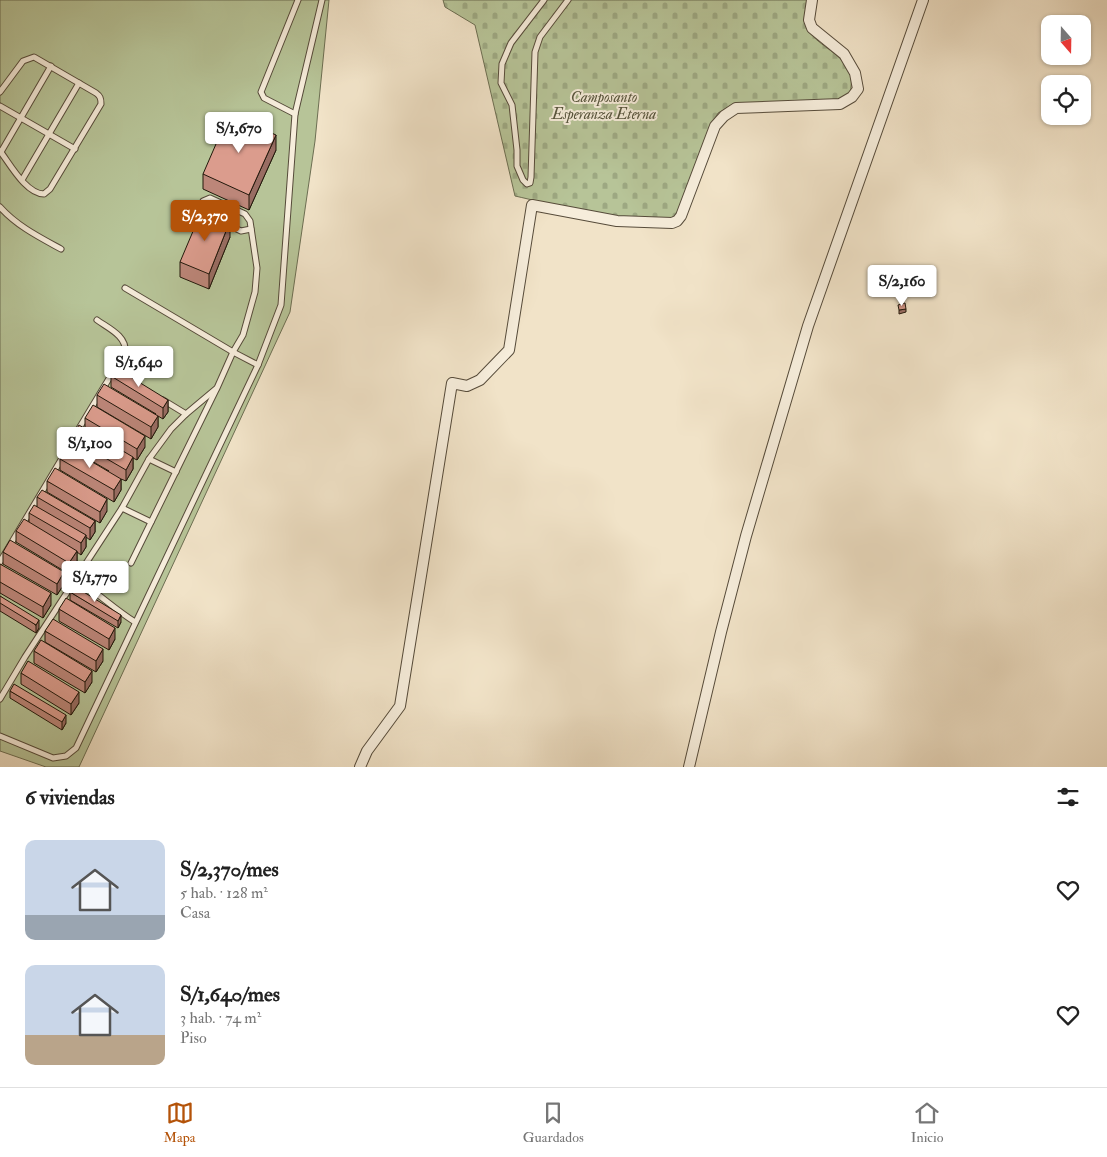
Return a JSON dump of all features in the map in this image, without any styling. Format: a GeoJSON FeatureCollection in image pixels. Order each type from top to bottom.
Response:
{"type":"FeatureCollection","features":[{"type":"Feature","properties":{"kind":"street"},"geometry":{"type":"LineString","coordinates":[[360,767],[367,750],[400,706],[452,384],[467,386],[480,380],[509,350],[532,205],[617,221],[672,223],[681,216],[715,126],[724,116],[736,108],[840,104],[852,97],[858,89],[855,73],[844,54],[812,28],[809,20],[812,0]]}},
{"type":"Feature","properties":{"kind":"street"},"geometry":{"type":"LineString","coordinates":[[689,767],[746,536],[808,326],[923,0]]}},
{"type":"Feature","properties":{"kind":"lane"},"geometry":{"type":"LineString","coordinates":[[295,114],[264,98],[261,92],[298,0]]}},
{"type":"Feature","properties":{"kind":"lane"},"geometry":{"type":"LineString","coordinates":[[0,736],[53,758],[66,756],[76,748],[258,365],[281,305],[295,114],[322,0]]}},
{"type":"Feature","properties":{"kind":"lane"},"geometry":{"type":"LineString","coordinates":[[544,0],[511,43],[502,64],[501,83],[512,105],[517,150],[516,166],[527,184],[530,183],[531,177],[535,52],[540,37],[568,0]]}},
{"type":"Feature","properties":{"kind":"lane"},"geometry":{"type":"LineString","coordinates":[[0,92],[23,61],[34,57],[51,66],[79,83],[96,92],[100,96],[100,104],[75,149],[48,192],[44,194],[35,193],[0,152],[51,66]]}},
{"type":"Feature","properties":{"kind":"lane"},"geometry":{"type":"LineString","coordinates":[[22,180],[79,83]]}},
{"type":"Feature","properties":{"kind":"lane"},"geometry":{"type":"LineString","coordinates":[[0,106],[75,149]]}},
{"type":"Feature","properties":{"kind":"lane"},"geometry":{"type":"LineString","coordinates":[[132,562],[217,388],[232,352],[243,335],[255,292],[257,268],[250,221],[245,214],[208,199],[201,203],[200,209],[204,214],[213,218]]}},
{"type":"Feature","properties":{"kind":"lane"},"geometry":{"type":"LineString","coordinates":[[0,207],[20,226],[61,249]]}},
{"type":"Feature","properties":{"kind":"lane"},"geometry":{"type":"LineString","coordinates":[[221,222],[240,231],[251,229]]}},
{"type":"Feature","properties":{"kind":"lane"},"geometry":{"type":"LineString","coordinates":[[125,288],[232,352],[258,365]]}},
{"type":"Feature","properties":{"kind":"lane"},"geometry":{"type":"LineString","coordinates":[[0,562],[125,352],[126,345],[122,338],[97,320]]}},
{"type":"Feature","properties":{"kind":"lane"},"geometry":{"type":"LineString","coordinates":[[114,370],[122,374]]}},
{"type":"Feature","properties":{"kind":"lane"},"geometry":{"type":"LineString","coordinates":[[0,699],[25,657],[122,508],[149,460],[171,429],[217,388]]}},
{"type":"Feature","properties":{"kind":"lane"},"geometry":{"type":"LineString","coordinates":[[159,398],[186,414]]}},
{"type":"Feature","properties":{"kind":"lane"},"geometry":{"type":"LineString","coordinates":[[149,460],[176,472]]}},
{"type":"Feature","properties":{"kind":"lane"},"geometry":{"type":"LineString","coordinates":[[122,508],[151,522]]}},
{"type":"Feature","properties":{"kind":"lane"},"geometry":{"type":"LineString","coordinates":[[76,579],[135,622]]}},
{"type":"Feature","properties":{"kind":"green space"},"geometry":{"type":"Polygon","coordinates":[[[0,0],[329,0],[315,141],[290,312],[79,767],[46,767],[0,751],[0,0]]]}},
{"type":"Feature","properties":{"kind":"green space","name":"Camposanto Esperanza Eterna"},"geometry":{"type":"Polygon","coordinates":[[[443,0],[808,0],[805,23],[809,32],[835,54],[849,71],[851,82],[849,96],[839,101],[744,103],[730,106],[718,113],[708,132],[677,215],[664,219],[623,218],[515,196],[475,25],[445,7],[443,0]]]}},
{"type":"Feature","properties":{"kind":"building"},"geometry":{"type":"Polygon","coordinates":[[[229,114],[276,135],[249,195],[203,174],[229,114]]]}},
{"type":"Feature","properties":{"kind":"building"},"geometry":{"type":"Polygon","coordinates":[[[202,210],[230,221],[209,274],[180,262],[202,210]]]}},
{"type":"Feature","properties":{"kind":"building"},"geometry":{"type":"Polygon","coordinates":[[[905,303],[906,309],[899,310],[898,305],[905,303]]]}},
{"type":"Feature","properties":{"kind":"building"},"geometry":{"type":"Polygon","coordinates":[[[116,368],[168,400],[163,408],[111,376],[116,368]]]}},
{"type":"Feature","properties":{"kind":"building"},"geometry":{"type":"Polygon","coordinates":[[[104,384],[158,416],[151,427],[97,395],[104,384]]]}},
{"type":"Feature","properties":{"kind":"building"},"geometry":{"type":"Polygon","coordinates":[[[93,405],[145,436],[137,449],[85,418],[93,405]]]}},
{"type":"Feature","properties":{"kind":"building"},"geometry":{"type":"Polygon","coordinates":[[[79,425],[133,457],[126,470],[71,438],[79,425]]]}},
{"type":"Feature","properties":{"kind":"building"},"geometry":{"type":"Polygon","coordinates":[[[67,447],[121,479],[114,490],[60,459],[67,447]]]}},
{"type":"Feature","properties":{"kind":"building"},"geometry":{"type":"Polygon","coordinates":[[[55,468],[107,499],[100,512],[47,481],[55,468]]]}},
{"type":"Feature","properties":{"kind":"building"},"geometry":{"type":"Polygon","coordinates":[[[42,490],[95,521],[90,528],[37,497],[42,490]]]}},
{"type":"Feature","properties":{"kind":"building"},"geometry":{"type":"Polygon","coordinates":[[[34,505],[86,535],[81,543],[29,513],[34,505]]]}},
{"type":"Feature","properties":{"kind":"building"},"geometry":{"type":"Polygon","coordinates":[[[24,519],[77,551],[69,563],[16,531],[24,519]]]}},
{"type":"Feature","properties":{"kind":"building"},"geometry":{"type":"Polygon","coordinates":[[[10,540],[64,572],[57,584],[3,552],[10,540]]]}},
{"type":"Feature","properties":{"kind":"building"},"geometry":{"type":"Polygon","coordinates":[[[0,564],[51,593],[43,607],[0,582],[0,564]]]}},
{"type":"Feature","properties":{"kind":"building"},"geometry":{"type":"Polygon","coordinates":[[[74,586],[121,615],[118,621],[70,592],[74,586]]]}},
{"type":"Feature","properties":{"kind":"building"},"geometry":{"type":"Polygon","coordinates":[[[0,596],[39,620],[36,625],[0,603],[0,596]]]}},
{"type":"Feature","properties":{"kind":"building"},"geometry":{"type":"Polygon","coordinates":[[[66,598],[115,628],[109,639],[59,609],[66,598]]]}},
{"type":"Feature","properties":{"kind":"building"},"geometry":{"type":"Polygon","coordinates":[[[53,619],[103,649],[96,661],[45,631],[53,619]]]}},
{"type":"Feature","properties":{"kind":"building"},"geometry":{"type":"Polygon","coordinates":[[[41,640],[92,671],[85,682],[34,651],[41,640]]]}},
{"type":"Feature","properties":{"kind":"building"},"geometry":{"type":"Polygon","coordinates":[[[28,661],[79,692],[71,704],[21,673],[28,661]]]}},
{"type":"Feature","properties":{"kind":"building"},"geometry":{"type":"Polygon","coordinates":[[[14,684],[66,715],[62,722],[10,691],[14,684]]]}}]}
